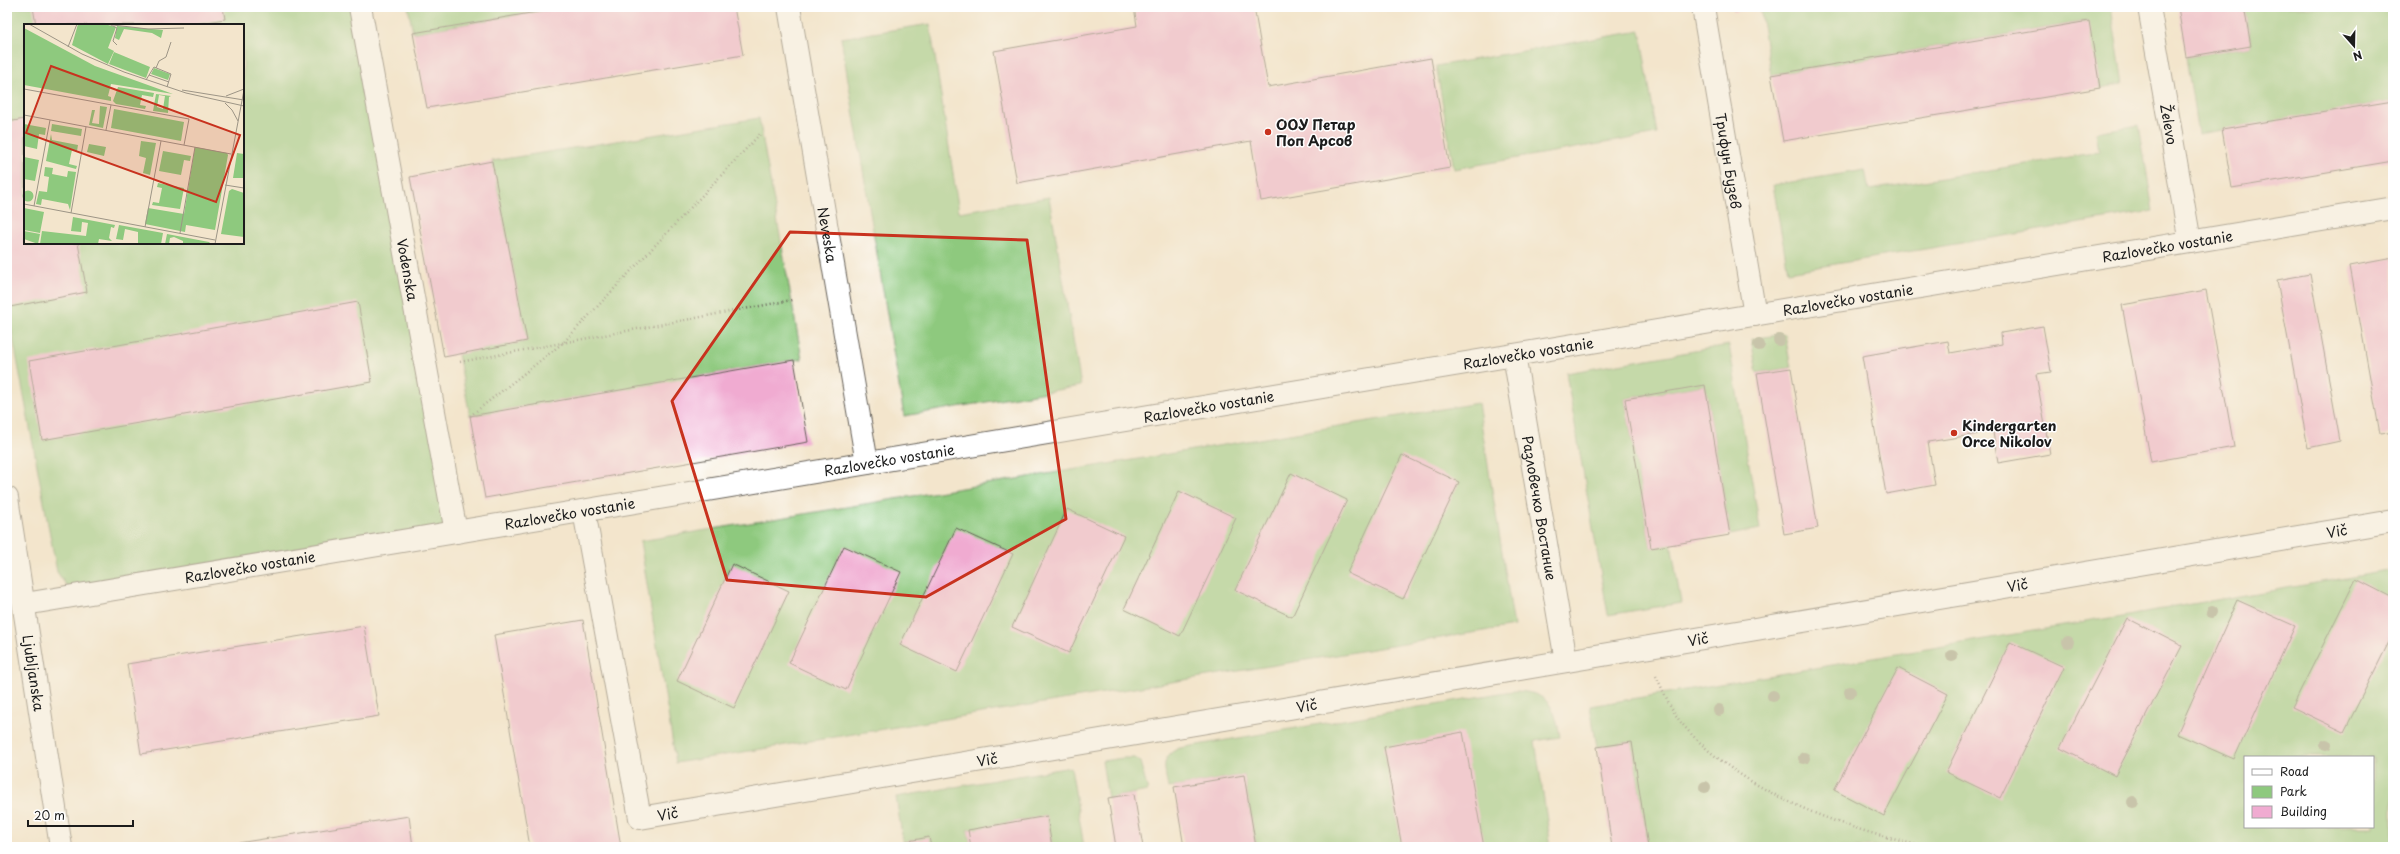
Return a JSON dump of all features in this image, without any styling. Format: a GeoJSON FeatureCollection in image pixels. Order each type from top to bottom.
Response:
{"type":"FeatureCollection","features":[{"type":"Feature","properties":{"kind":"street","name":"Vodenska"},"geometry":{"type":"LineString","coordinates":[[360,7],[456,532]]}},
{"type":"Feature","properties":{"kind":"street","name":"Neveska"},"geometry":{"type":"LineString","coordinates":[[789,7],[867,463]]}},
{"type":"Feature","properties":{"kind":"street","name":"Трифун Бузев"},"geometry":{"type":"LineString","coordinates":[[1703,7],[1755,315]]}},
{"type":"Feature","properties":{"kind":"street","name":"Želevo"},"geometry":{"type":"LineString","coordinates":[[2149,7],[2190,242]]}},
{"type":"Feature","properties":{"kind":"street","name":"Razlovečko vostanie"},"geometry":{"type":"LineString","coordinates":[[25,604],[2393,208]]}},
{"type":"Feature","properties":{"kind":"street","name":"Разловечко Востание"},"geometry":{"type":"LineString","coordinates":[[1514,355],[1566,661]]}},
{"type":"Feature","properties":{"kind":"street","name":"Ljubljanska"},"geometry":{"type":"LineString","coordinates":[[7,498],[25,604],[61,847]]}},
{"type":"Feature","properties":{"kind":"street","name":"Vič"},"geometry":{"type":"LineString","coordinates":[[584,511],[640,818],[2393,520]]}},
{"type":"Feature","properties":{"kind":"path"},"geometry":{"type":"LineString","coordinates":[[470,416],[564,342],[761,133]]}},
{"type":"Feature","properties":{"kind":"path"},"geometry":{"type":"LineString","coordinates":[[460,362],[792,300]]}},
{"type":"Feature","properties":{"kind":"path"},"geometry":{"type":"LineString","coordinates":[[1642,648],[1683,725],[1701,744],[1742,776],[1795,804],[1850,825],[1927,847]]}},
{"type":"Feature","properties":{"kind":"highlighted area"},"geometry":{"type":"Polygon","coordinates":[[[790,232],[1027,240],[1066,519],[926,597],[727,580],[672,401],[790,232]]]}},
{"type":"Feature","properties":{"kind":"green space"},"geometry":{"type":"Polygon","coordinates":[[[7,7],[360,7],[456,532],[74,596],[57,572],[7,306],[7,7]]]}},
{"type":"Feature","properties":{"kind":"green space"},"geometry":{"type":"Polygon","coordinates":[[[408,7],[566,7],[413,33],[408,7]]]}},
{"type":"Feature","properties":{"kind":"green space"},"geometry":{"type":"Polygon","coordinates":[[[1760,7],[2111,7],[2123,84],[2100,88],[2088,21],[1771,75],[1760,7]]]}},
{"type":"Feature","properties":{"kind":"green space"},"geometry":{"type":"Polygon","coordinates":[[[2244,7],[2393,7],[2393,101],[2198,134],[2186,57],[2251,46],[2244,7]]]}},
{"type":"Feature","properties":{"kind":"green space"},"geometry":{"type":"Polygon","coordinates":[[[930,24],[959,212],[1049,197],[1081,386],[904,416],[841,38],[930,24]]]}},
{"type":"Feature","properties":{"kind":"green space"},"geometry":{"type":"Polygon","coordinates":[[[1640,31],[1657,134],[1454,169],[1436,66],[1640,31]]]}},
{"type":"Feature","properties":{"kind":"green space"},"geometry":{"type":"Polygon","coordinates":[[[759,118],[802,359],[470,416],[458,354],[527,341],[492,161],[759,118]]]}},
{"type":"Feature","properties":{"kind":"green space"},"geometry":{"type":"Polygon","coordinates":[[[2139,125],[2153,211],[1788,272],[1773,185],[1865,170],[1869,190],[2099,152],[2096,132],[2139,125]]]}},
{"type":"Feature","properties":{"kind":"green space"},"geometry":{"type":"Polygon","coordinates":[[[1785,334],[1791,368],[1757,373],[1751,339],[1785,334]]]}},
{"type":"Feature","properties":{"kind":"green space"},"geometry":{"type":"Polygon","coordinates":[[[1729,345],[1760,529],[1730,535],[1705,385],[1625,399],[1651,548],[1671,544],[1681,603],[1608,615],[1566,373],[1729,345]]]}},
{"type":"Feature","properties":{"kind":"green space"},"geometry":{"type":"Polygon","coordinates":[[[1478,403],[1514,626],[676,763],[640,541],[1478,403]]]}},
{"type":"Feature","properties":{"kind":"green space"},"geometry":{"type":"Polygon","coordinates":[[[2393,570],[2393,847],[1648,847],[1632,742],[1597,747],[1590,706],[2393,570]]]}},
{"type":"Feature","properties":{"kind":"green space"},"geometry":{"type":"Polygon","coordinates":[[[1512,691],[1534,694],[1541,697],[1552,708],[1558,726],[1560,737],[1535,741],[1551,847],[1256,847],[1244,775],[1168,788],[1165,769],[1166,759],[1173,751],[1180,748],[1512,691]]]}},
{"type":"Feature","properties":{"kind":"green space"},"geometry":{"type":"Polygon","coordinates":[[[1134,758],[1140,762],[1148,791],[1108,798],[1102,761],[1134,758]]]}},
{"type":"Feature","properties":{"kind":"green space"},"geometry":{"type":"Polygon","coordinates":[[[1071,767],[1084,847],[1052,847],[1047,816],[968,830],[971,847],[931,847],[929,838],[903,842],[896,797],[1071,767]]]}},
{"type":"Feature","properties":{"kind":"building"},"geometry":{"type":"Polygon","coordinates":[[[33,7],[223,7],[225,19],[196,24],[36,24],[33,7]]]}},
{"type":"Feature","properties":{"kind":"building"},"geometry":{"type":"Polygon","coordinates":[[[566,7],[734,7],[743,55],[427,108],[413,33],[566,7]]]}},
{"type":"Feature","properties":{"kind":"building"},"geometry":{"type":"Polygon","coordinates":[[[1134,7],[1254,7],[1268,87],[1431,58],[1450,168],[1261,201],[1251,141],[1017,183],[994,51],[1137,26],[1134,7]]]}},
{"type":"Feature","properties":{"kind":"building"},"geometry":{"type":"Polygon","coordinates":[[[1733,7],[1756,7],[1756,8],[1734,12],[1733,7]]]}},
{"type":"Feature","properties":{"kind":"building"},"geometry":{"type":"Polygon","coordinates":[[[2178,7],[2244,7],[2251,46],[2186,57],[2178,7]]]}},
{"type":"Feature","properties":{"kind":"building"},"geometry":{"type":"Polygon","coordinates":[[[2089,21],[2100,88],[1783,141],[1771,75],[2089,21]]]}},
{"type":"Feature","properties":{"kind":"building"},"geometry":{"type":"Polygon","coordinates":[[[2393,101],[2393,161],[2232,188],[2222,129],[2393,101]]]}},
{"type":"Feature","properties":{"kind":"building"},"geometry":{"type":"Polygon","coordinates":[[[24,119],[24,244],[78,244],[87,292],[10,307],[7,288],[7,122],[24,119]]]}},
{"type":"Feature","properties":{"kind":"building"},"geometry":{"type":"Polygon","coordinates":[[[492,161],[527,341],[444,357],[410,177],[492,161]]]}},
{"type":"Feature","properties":{"kind":"building"},"geometry":{"type":"Polygon","coordinates":[[[2393,258],[2393,432],[2380,434],[2350,266],[2393,258]]]}},
{"type":"Feature","properties":{"kind":"building"},"geometry":{"type":"Polygon","coordinates":[[[2310,274],[2340,441],[2308,448],[2277,280],[2310,274]]]}},
{"type":"Feature","properties":{"kind":"building"},"geometry":{"type":"Polygon","coordinates":[[[2206,290],[2234,447],[2151,462],[2122,305],[2206,290]]]}},
{"type":"Feature","properties":{"kind":"building"},"geometry":{"type":"Polygon","coordinates":[[[358,302],[372,382],[42,440],[29,361],[358,302]]]}},
{"type":"Feature","properties":{"kind":"building"},"geometry":{"type":"Polygon","coordinates":[[[2043,326],[2051,372],[2036,374],[2050,454],[1998,463],[1992,426],[1977,429],[1978,434],[1928,442],[1935,485],[1886,494],[1862,356],[1948,341],[1950,353],[2002,344],[2001,333],[2043,326]]]}},
{"type":"Feature","properties":{"kind":"building"},"geometry":{"type":"Polygon","coordinates":[[[794,360],[808,442],[485,498],[470,416],[794,360]]]}},
{"type":"Feature","properties":{"kind":"building"},"geometry":{"type":"Polygon","coordinates":[[[1791,368],[1818,528],[1784,534],[1757,373],[1791,368]]]}},
{"type":"Feature","properties":{"kind":"building"},"geometry":{"type":"Polygon","coordinates":[[[1705,385],[1730,535],[1651,548],[1625,399],[1705,385]]]}},
{"type":"Feature","properties":{"kind":"building"},"geometry":{"type":"Polygon","coordinates":[[[1402,455],[1459,482],[1403,599],[1347,573],[1402,455]]]}},
{"type":"Feature","properties":{"kind":"building"},"geometry":{"type":"Polygon","coordinates":[[[1291,473],[1347,500],[1292,617],[1235,590],[1291,473]]]}},
{"type":"Feature","properties":{"kind":"building"},"geometry":{"type":"Polygon","coordinates":[[[1179,491],[1236,518],[1180,636],[1124,609],[1179,491]]]}},
{"type":"Feature","properties":{"kind":"building"},"geometry":{"type":"Polygon","coordinates":[[[1067,509],[1124,536],[1069,653],[1012,627],[1067,509]]]}},
{"type":"Feature","properties":{"kind":"building"},"geometry":{"type":"Polygon","coordinates":[[[956,528],[1013,554],[957,672],[900,645],[956,528]]]}},
{"type":"Feature","properties":{"kind":"building"},"geometry":{"type":"Polygon","coordinates":[[[844,546],[901,572],[846,690],[789,663],[844,546]]]}},
{"type":"Feature","properties":{"kind":"building"},"geometry":{"type":"Polygon","coordinates":[[[732,564],[789,591],[734,708],[677,681],[732,564]]]}},
{"type":"Feature","properties":{"kind":"building"},"geometry":{"type":"Polygon","coordinates":[[[2356,579],[2393,598],[2393,634],[2344,732],[2292,707],[2356,579]]]}},
{"type":"Feature","properties":{"kind":"building"},"geometry":{"type":"Polygon","coordinates":[[[2237,600],[2295,626],[2234,759],[2177,734],[2237,600]]]}},
{"type":"Feature","properties":{"kind":"building"},"geometry":{"type":"Polygon","coordinates":[[[2127,618],[2182,646],[2115,776],[2060,748],[2127,618]]]}},
{"type":"Feature","properties":{"kind":"building"},"geometry":{"type":"Polygon","coordinates":[[[583,620],[621,847],[530,847],[494,635],[583,620]]]}},
{"type":"Feature","properties":{"kind":"building"},"geometry":{"type":"Polygon","coordinates":[[[364,626],[379,716],[141,754],[127,664],[364,626]]]}},
{"type":"Feature","properties":{"kind":"building"},"geometry":{"type":"Polygon","coordinates":[[[2010,642],[2064,667],[2000,798],[1946,772],[2010,642]]]}},
{"type":"Feature","properties":{"kind":"building"},"geometry":{"type":"Polygon","coordinates":[[[1898,668],[1948,694],[1884,816],[1834,790],[1898,668]]]}},
{"type":"Feature","properties":{"kind":"building"},"geometry":{"type":"Polygon","coordinates":[[[1463,732],[1484,847],[1402,847],[1384,747],[1463,732]]]}},
{"type":"Feature","properties":{"kind":"building"},"geometry":{"type":"Polygon","coordinates":[[[1632,742],[1648,847],[1612,847],[1597,747],[1632,742]]]}},
{"type":"Feature","properties":{"kind":"building"},"geometry":{"type":"Polygon","coordinates":[[[1244,775],[1256,847],[1184,847],[1174,787],[1244,775]]]}},
{"type":"Feature","properties":{"kind":"building"},"geometry":{"type":"Polygon","coordinates":[[[1134,794],[1143,847],[1116,847],[1108,798],[1134,794]]]}},
{"type":"Feature","properties":{"kind":"building"},"geometry":{"type":"Polygon","coordinates":[[[409,816],[413,847],[219,847],[219,846],[409,816]]]}},
{"type":"Feature","properties":{"kind":"building"},"geometry":{"type":"Polygon","coordinates":[[[1047,816],[1052,847],[971,847],[968,830],[1047,816]]]}},
{"type":"Feature","properties":{"kind":"building"},"geometry":{"type":"Polygon","coordinates":[[[929,837],[931,847],[904,847],[903,842],[929,837]]]}},
{"type":"Feature","properties":{"kind":"place","name":"ООУ Петар Поп Арсов"},"geometry":{"type":"Point","coordinates":[1268,132]}},
{"type":"Feature","properties":{"kind":"place","name":"Kindergarten Orce Nikolov"},"geometry":{"type":"Point","coordinates":[1954,433]}}]}
